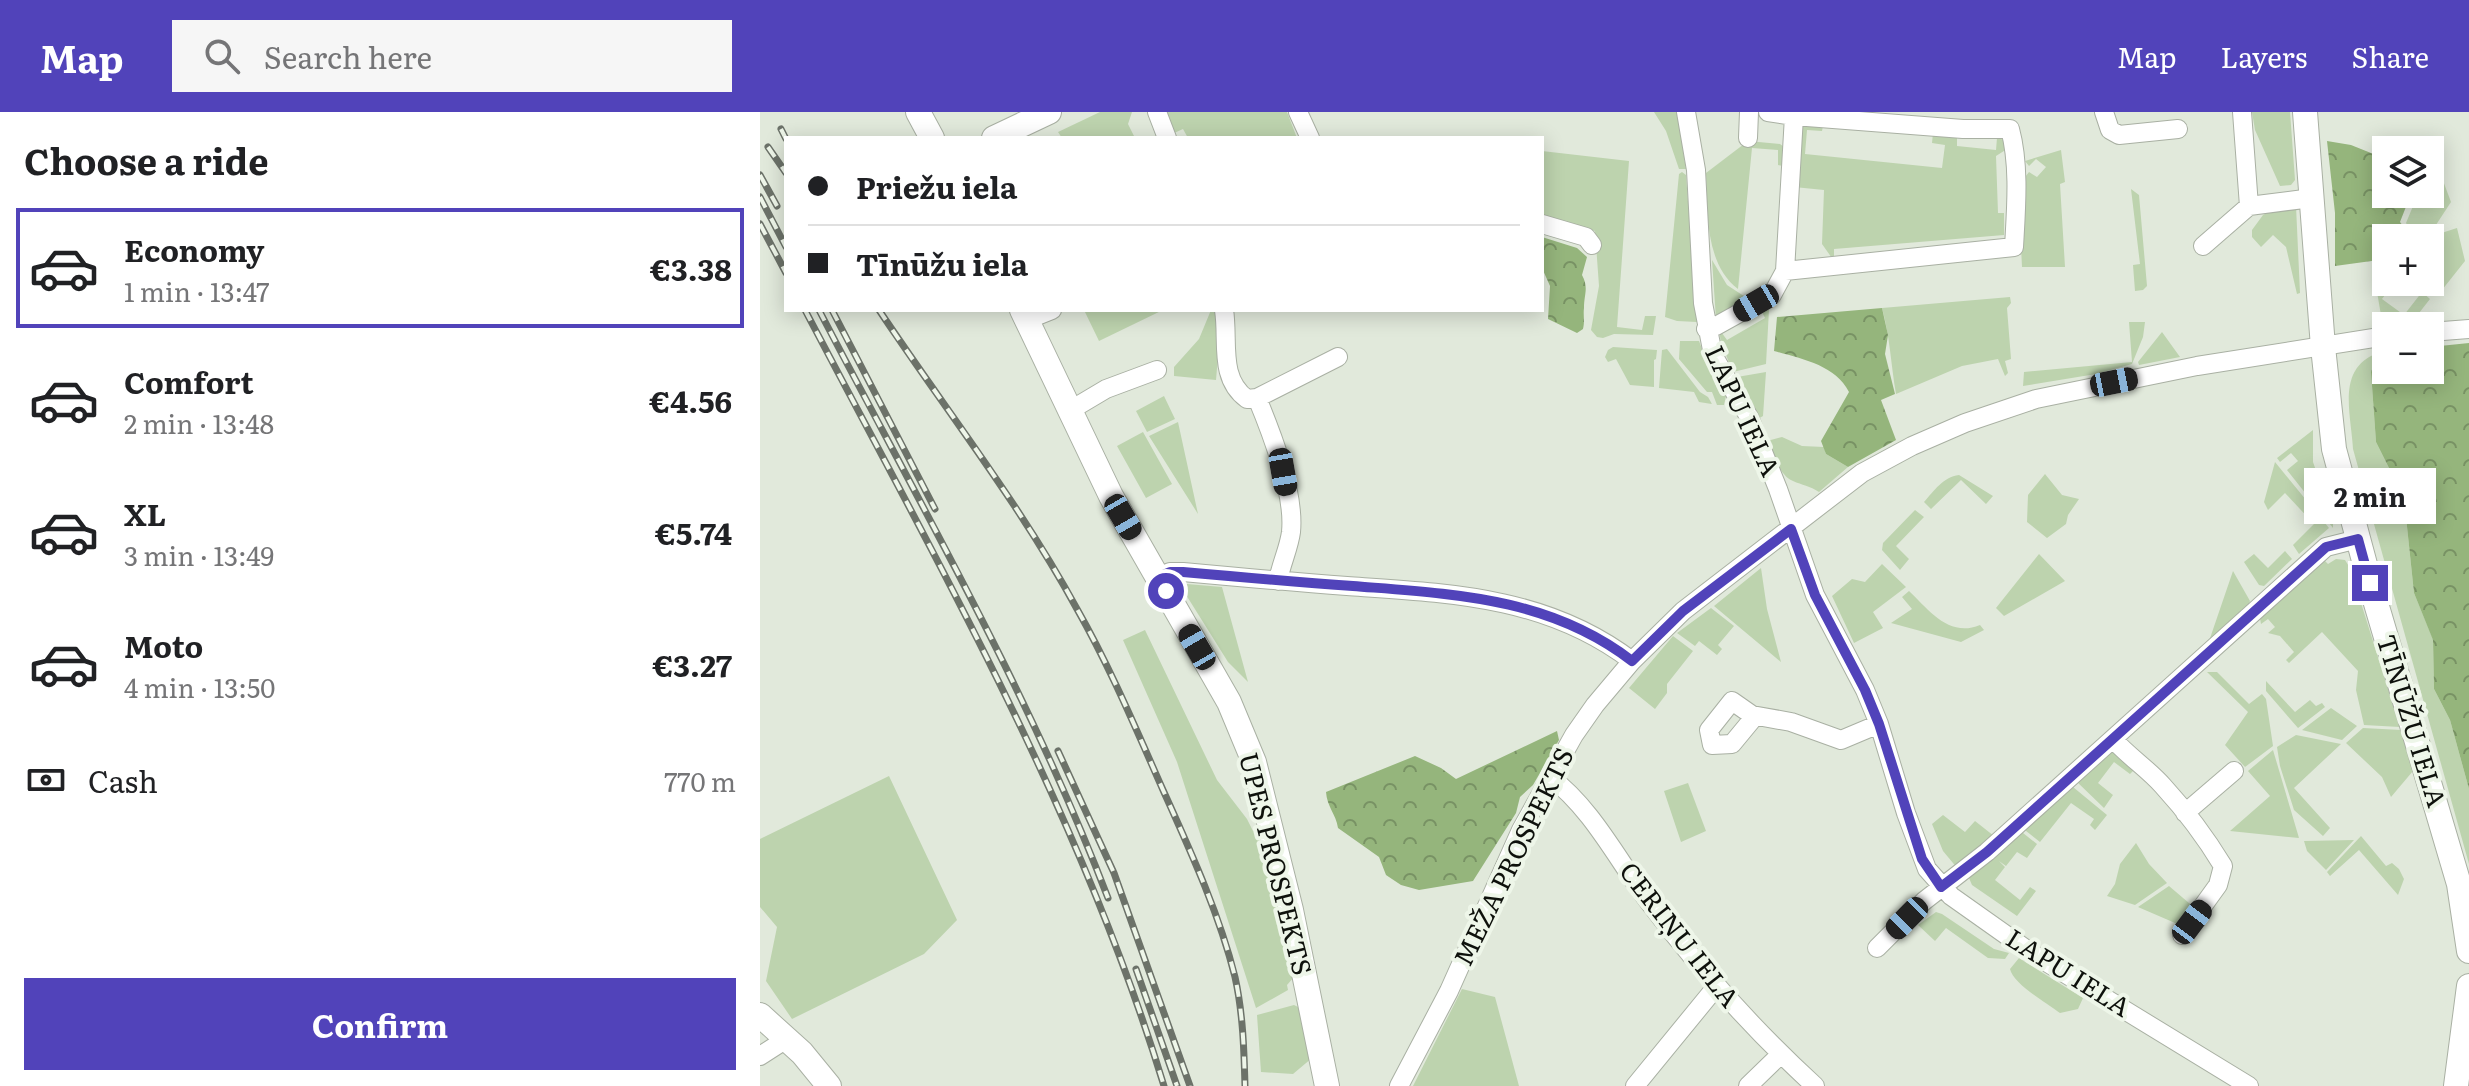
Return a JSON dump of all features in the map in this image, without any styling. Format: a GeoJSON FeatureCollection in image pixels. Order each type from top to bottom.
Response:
{"type":"FeatureCollection","features":[{"type":"Feature","properties":{"kind":"main road"},"geometry":{"type":"LineString","coordinates":[[918,112],[931,136]]}},
{"type":"Feature","properties":{"kind":"main road"},"geometry":{"type":"LineString","coordinates":[[998,136],[1049,112]]}},
{"type":"Feature","properties":{"kind":"main road","name":"TĪNŪŽU IELA"},"geometry":{"type":"LineString","coordinates":[[2305,112],[2334,449],[2459,884],[2469,951]]}},
{"type":"Feature","properties":{"kind":"main road","name":"UPES PROSPEKTS"},"geometry":{"type":"LineString","coordinates":[[1025,315],[1111,496],[1229,702],[1254,762],[1291,910],[1327,1086]]}},
{"type":"Feature","properties":{"kind":"main road"},"geometry":{"type":"LineString","coordinates":[[2456,1086],[2469,986]]}},
{"type":"Feature","properties":{"kind":"main road"},"geometry":{"type":"LineString","coordinates":[[760,1015],[788,1038],[829,1086]]}},
{"type":"Feature","properties":{"kind":"street"},"geometry":{"type":"LineString","coordinates":[[1157,112],[1166,136]]}},
{"type":"Feature","properties":{"kind":"street"},"geometry":{"type":"LineString","coordinates":[[1298,112],[1309,136]]}},
{"type":"Feature","properties":{"kind":"street","name":"LAPU IELA"},"geometry":{"type":"LineString","coordinates":[[1686,112],[1696,170],[1706,329],[1713,355],[1760,441],[1815,595],[1865,690],[1922,859],[1941,887],[2033,954],[2249,1086]]}},
{"type":"Feature","properties":{"kind":"street"},"geometry":{"type":"LineString","coordinates":[[1748,138],[1749,112]]}},
{"type":"Feature","properties":{"kind":"street"},"geometry":{"type":"LineString","coordinates":[[1768,112],[1963,129],[2008,120],[2014,149],[2014,247],[1785,271]]}},
{"type":"Feature","properties":{"kind":"street"},"geometry":{"type":"LineString","coordinates":[[2104,112],[2110,130],[2119,135],[2178,129]]}},
{"type":"Feature","properties":{"kind":"street"},"geometry":{"type":"LineString","coordinates":[[2242,112],[2249,206]]}},
{"type":"Feature","properties":{"kind":"street"},"geometry":{"type":"LineString","coordinates":[[1706,329],[1772,295],[1785,271],[1794,116]]}},
{"type":"Feature","properties":{"kind":"street"},"geometry":{"type":"LineString","coordinates":[[2203,246],[2249,206],[2312,198]]}},
{"type":"Feature","properties":{"kind":"street"},"geometry":{"type":"LineString","coordinates":[[1544,225],[1586,237],[1592,245]]}},
{"type":"Feature","properties":{"kind":"street"},"geometry":{"type":"LineString","coordinates":[[1224,312],[1225,357],[1232,383],[1238,393],[1247,399],[1257,398],[1338,357]]}},
{"type":"Feature","properties":{"kind":"street"},"geometry":{"type":"LineString","coordinates":[[2444,331],[2469,329]]}},
{"type":"Feature","properties":{"kind":"street","name":"MEŽA PROSPEKTS"},"geometry":{"type":"LineString","coordinates":[[1399,1086],[1443,1003],[1499,877],[1550,777],[1595,705],[1632,661],[1683,611],[1862,473],[1912,446],[2023,402],[2197,366],[2372,338]]}},
{"type":"Feature","properties":{"kind":"street"},"geometry":{"type":"LineString","coordinates":[[1069,411],[1106,389],[1157,370]]}},
{"type":"Feature","properties":{"kind":"street"},"geometry":{"type":"LineString","coordinates":[[1257,398],[1278,450],[1290,510],[1291,531],[1278,581]]}},
{"type":"Feature","properties":{"kind":"street"},"geometry":{"type":"LineString","coordinates":[[1877,948],[1941,887],[1960,875],[2326,547],[2358,539]]}},
{"type":"Feature","properties":{"kind":"street"},"geometry":{"type":"LineString","coordinates":[[1158,577],[1170,572],[1183,572],[1450,594],[1531,609],[1558,618],[1599,638],[1632,661]]}},
{"type":"Feature","properties":{"kind":"street"},"geometry":{"type":"LineString","coordinates":[[1752,715],[1791,722],[1841,740],[1879,724]]}},
{"type":"Feature","properties":{"kind":"street"},"geometry":{"type":"LineString","coordinates":[[2113,739],[2129,757],[2162,784],[2223,866],[2218,885],[2182,935]]}},
{"type":"Feature","properties":{"kind":"street"},"geometry":{"type":"LineString","coordinates":[[2185,813],[2234,771]]}},
{"type":"Feature","properties":{"kind":"street","name":"CERIŅU IELA"},"geometry":{"type":"LineString","coordinates":[[1550,777],[1581,805],[1652,906],[1716,987],[1780,1055],[1815,1086]]}},
{"type":"Feature","properties":{"kind":"street"},"geometry":{"type":"LineString","coordinates":[[1635,1086],[1716,987]]}},
{"type":"Feature","properties":{"kind":"street"},"geometry":{"type":"LineString","coordinates":[[760,1056],[788,1038]]}},
{"type":"Feature","properties":{"kind":"street"},"geometry":{"type":"LineString","coordinates":[[1748,1086],[1780,1055]]}},
{"type":"Feature","properties":{"kind":"street"},"geometry":{"type":"LineString","coordinates":[[1780,1055],[1784,1075],[1792,1086]]}},
{"type":"Feature","properties":{"kind":"green space"},"geometry":{"type":"Polygon","coordinates":[[[1100,112],[1132,112],[1128,124],[1134,136],[1061,136],[1058,132],[1100,112]]]}},
{"type":"Feature","properties":{"kind":"green space"},"geometry":{"type":"Polygon","coordinates":[[[1162,112],[1287,112],[1296,136],[1187,136],[1183,129],[1172,134],[1162,112]]]}},
{"type":"Feature","properties":{"kind":"green space"},"geometry":{"type":"Polygon","coordinates":[[[1654,112],[1677,112],[1686,169],[1679,169],[1666,131],[1654,112]]]}},
{"type":"Feature","properties":{"kind":"green space"},"geometry":{"type":"Polygon","coordinates":[[[2252,112],[2290,112],[2295,180],[2291,185],[2280,186],[2255,130],[2252,112]]]}},
{"type":"Feature","properties":{"kind":"green space"},"geometry":{"type":"Polygon","coordinates":[[[1824,121],[1822,131],[1807,130],[1805,154],[1942,168],[1945,145],[1932,143],[1933,133],[1957,135],[1957,146],[1996,150],[1997,138],[2005,140],[2007,149],[1996,156],[1998,213],[2004,213],[2004,235],[1834,249],[1834,261],[1822,244],[1824,190],[1794,187],[1800,126],[1824,121]]]}},
{"type":"Feature","properties":{"kind":"green space"},"geometry":{"type":"Polygon","coordinates":[[[1748,141],[1780,144],[1788,150],[1788,167],[1778,165],[1778,150],[1752,148],[1738,289],[1727,278],[1713,251],[1706,173],[1748,141]]]}},
{"type":"Feature","properties":{"kind":"green space"},"geometry":{"type":"Polygon","coordinates":[[[2327,141],[2351,145],[2372,153],[2372,208],[2406,208],[2402,224],[2372,224],[2372,261],[2335,266],[2335,213],[2327,141]]]}},
{"type":"Feature","properties":{"kind":"green space"},"geometry":{"type":"Polygon","coordinates":[[[2061,150],[2065,182],[2060,184],[2065,267],[2022,267],[2018,186],[2029,172],[2037,177],[2046,167],[2036,159],[2029,166],[2025,161],[2061,150]]]}},
{"type":"Feature","properties":{"kind":"green space"},"geometry":{"type":"Polygon","coordinates":[[[1544,151],[1629,161],[1617,327],[1642,330],[1645,316],[1656,316],[1653,335],[1614,334],[1603,338],[1597,337],[1591,330],[1599,286],[1595,231],[1544,216],[1544,151]]]}},
{"type":"Feature","properties":{"kind":"green space"},"geometry":{"type":"Polygon","coordinates":[[[1682,172],[1686,175],[1697,322],[1665,317],[1679,174],[1682,172]]]}},
{"type":"Feature","properties":{"kind":"green space"},"geometry":{"type":"Polygon","coordinates":[[[2444,183],[2451,202],[2437,224],[2406,223],[2412,208],[2444,208],[2444,183]]]}},
{"type":"Feature","properties":{"kind":"green space"},"geometry":{"type":"Polygon","coordinates":[[[2131,189],[2139,195],[2147,286],[2135,291],[2133,265],[2140,264],[2131,189]]]}},
{"type":"Feature","properties":{"kind":"green space"},"geometry":{"type":"Polygon","coordinates":[[[2283,205],[2296,206],[2300,293],[2297,294],[2286,247],[2273,235],[2261,247],[2252,237],[2252,230],[2263,215],[2283,205]]]}},
{"type":"Feature","properties":{"kind":"green space"},"geometry":{"type":"Polygon","coordinates":[[[2457,228],[2465,261],[2444,287],[2444,232],[2457,228]]]}},
{"type":"Feature","properties":{"kind":"green space"},"geometry":{"type":"Polygon","coordinates":[[[1544,238],[1577,248],[1587,257],[1582,275],[1586,287],[1584,326],[1577,333],[1548,319],[1550,286],[1544,272],[1544,238]]]}},
{"type":"Feature","properties":{"kind":"green space"},"geometry":{"type":"Polygon","coordinates":[[[1712,260],[1727,285],[1753,302],[1716,319],[1712,260]]]}},
{"type":"Feature","properties":{"kind":"green space"},"geometry":{"type":"Polygon","coordinates":[[[2378,296],[2384,296],[2382,299],[2400,312],[2380,312],[2378,296]]]}},
{"type":"Feature","properties":{"kind":"green space"},"geometry":{"type":"Polygon","coordinates":[[[2419,296],[2430,299],[2420,312],[2406,312],[2419,296]]]}},
{"type":"Feature","properties":{"kind":"green space"},"geometry":{"type":"Polygon","coordinates":[[[2010,297],[2011,303],[2007,308],[2011,359],[2005,361],[2008,373],[2005,376],[1998,359],[1962,366],[1896,394],[1882,308],[2010,297]]]}},
{"type":"Feature","properties":{"kind":"green space"},"geometry":{"type":"Polygon","coordinates":[[[1882,308],[1888,335],[1885,354],[1895,394],[1881,400],[1896,440],[1848,467],[1826,454],[1821,441],[1849,392],[1826,369],[1774,351],[1777,317],[1882,308]]]}},
{"type":"Feature","properties":{"kind":"green space"},"geometry":{"type":"Polygon","coordinates":[[[1761,310],[1769,310],[1766,364],[1733,372],[1721,343],[1719,329],[1727,340],[1765,318],[1761,310]]]}},
{"type":"Feature","properties":{"kind":"green space"},"geometry":{"type":"Polygon","coordinates":[[[1085,312],[1159,312],[1099,341],[1085,312]]]}},
{"type":"Feature","properties":{"kind":"green space"},"geometry":{"type":"Polygon","coordinates":[[[1210,312],[1217,312],[1219,345],[1216,380],[1174,376],[1174,367],[1199,339],[1210,312]]]}},
{"type":"Feature","properties":{"kind":"green space"},"geometry":{"type":"Polygon","coordinates":[[[2129,322],[2145,322],[2143,337],[2132,364],[2096,374],[2023,386],[2024,372],[2132,362],[2129,322]]]}},
{"type":"Feature","properties":{"kind":"green space"},"geometry":{"type":"Polygon","coordinates":[[[2162,332],[2180,357],[2139,365],[2138,362],[2162,332]]]}},
{"type":"Feature","properties":{"kind":"green space"},"geometry":{"type":"Polygon","coordinates":[[[1680,341],[1699,341],[1726,396],[1724,405],[1717,405],[1712,392],[1707,392],[1679,359],[1680,341]]]}},
{"type":"Feature","properties":{"kind":"green space"},"geometry":{"type":"Polygon","coordinates":[[[2469,343],[2469,789],[2450,720],[2434,689],[2433,640],[2414,593],[2404,498],[2376,442],[2371,372],[2372,369],[2372,384],[2444,384],[2444,346],[2469,343]]]}},
{"type":"Feature","properties":{"kind":"green space"},"geometry":{"type":"Polygon","coordinates":[[[1613,347],[1657,350],[1654,387],[1630,385],[1616,359],[1608,362],[1605,357],[1613,347]]]}},
{"type":"Feature","properties":{"kind":"green space"},"geometry":{"type":"Polygon","coordinates":[[[1667,349],[1712,404],[1699,402],[1694,392],[1659,388],[1662,350],[1667,349]]]}},
{"type":"Feature","properties":{"kind":"green space"},"geometry":{"type":"Polygon","coordinates":[[[2372,356],[2376,442],[2404,498],[2414,593],[2433,639],[2434,689],[2450,720],[2469,789],[2469,864],[2353,449],[2349,393],[2356,369],[2372,356]]]}},
{"type":"Feature","properties":{"kind":"green space"},"geometry":{"type":"Polygon","coordinates":[[[1766,372],[1763,416],[1758,419],[1737,377],[1766,372]]]}},
{"type":"Feature","properties":{"kind":"green space"},"geometry":{"type":"Polygon","coordinates":[[[1164,396],[1175,419],[1147,432],[1136,411],[1164,396]]]}},
{"type":"Feature","properties":{"kind":"green space"},"geometry":{"type":"Polygon","coordinates":[[[1178,422],[1198,514],[1149,436],[1178,422]]]}},
{"type":"Feature","properties":{"kind":"green space"},"geometry":{"type":"Polygon","coordinates":[[[2313,430],[2313,462],[2333,519],[2333,528],[2287,470],[2298,461],[2291,453],[2280,462],[2277,458],[2313,430]]]}},
{"type":"Feature","properties":{"kind":"green space"},"geometry":{"type":"Polygon","coordinates":[[[1143,432],[1172,484],[1146,498],[1117,446],[1143,432]]]}},
{"type":"Feature","properties":{"kind":"green space"},"geometry":{"type":"Polygon","coordinates":[[[1782,437],[1802,446],[1824,447],[1826,454],[1848,467],[1819,492],[1793,481],[1780,469],[1767,441],[1782,437]]]}},
{"type":"Feature","properties":{"kind":"green space"},"geometry":{"type":"Polygon","coordinates":[[[2275,462],[2329,528],[2299,554],[2293,545],[2314,524],[2285,493],[2268,510],[2264,502],[2275,462]]]}},
{"type":"Feature","properties":{"kind":"green space"},"geometry":{"type":"Polygon","coordinates":[[[2045,474],[2062,495],[2079,499],[2066,524],[2047,538],[2027,522],[2028,495],[2045,474]]]}},
{"type":"Feature","properties":{"kind":"green space"},"geometry":{"type":"Polygon","coordinates":[[[1959,475],[1993,496],[1986,504],[1961,480],[1931,509],[1924,502],[1944,482],[1959,475]]]}},
{"type":"Feature","properties":{"kind":"green space"},"geometry":{"type":"Polygon","coordinates":[[[1915,510],[1924,517],[1896,546],[1909,559],[1900,570],[1882,550],[1883,543],[1915,510]]]}},
{"type":"Feature","properties":{"kind":"green space"},"geometry":{"type":"Polygon","coordinates":[[[2285,551],[2292,559],[2264,586],[2259,585],[2244,562],[2254,554],[2268,568],[2285,551]]]}},
{"type":"Feature","properties":{"kind":"green space"},"geometry":{"type":"Polygon","coordinates":[[[2039,554],[2065,581],[2004,616],[1996,608],[2039,554]]]}},
{"type":"Feature","properties":{"kind":"green space"},"geometry":{"type":"Polygon","coordinates":[[[2336,559],[2345,560],[2350,568],[2400,727],[2364,725],[2356,690],[2358,671],[2322,632],[2289,663],[2286,660],[2294,652],[2280,636],[2268,633],[2275,627],[2268,619],[2261,624],[2260,618],[2324,560],[2328,564],[2336,559]]]}},
{"type":"Feature","properties":{"kind":"green space"},"geometry":{"type":"Polygon","coordinates":[[[1882,564],[1906,587],[1873,612],[1883,628],[1854,643],[1832,596],[1852,579],[1865,582],[1882,564]]]}},
{"type":"Feature","properties":{"kind":"green space"},"geometry":{"type":"Polygon","coordinates":[[[1761,568],[1767,609],[1781,662],[1714,606],[1761,568]]]}},
{"type":"Feature","properties":{"kind":"green space"},"geometry":{"type":"Polygon","coordinates":[[[2233,571],[2250,601],[2247,609],[2207,647],[2233,571]]]}},
{"type":"Feature","properties":{"kind":"green space"},"geometry":{"type":"Polygon","coordinates":[[[1182,586],[1222,587],[1248,682],[1228,662],[1183,590],[1182,586]]]}},
{"type":"Feature","properties":{"kind":"green space"},"geometry":{"type":"Polygon","coordinates":[[[1909,591],[1932,614],[1949,625],[1969,628],[1980,625],[1984,630],[1961,642],[1891,623],[1912,609],[1902,597],[1909,591]]]}},
{"type":"Feature","properties":{"kind":"green space"},"geometry":{"type":"Polygon","coordinates":[[[1711,608],[1734,626],[1718,645],[1722,649],[1717,655],[1699,641],[1695,646],[1677,633],[1711,608]]]}},
{"type":"Feature","properties":{"kind":"green space"},"geometry":{"type":"Polygon","coordinates":[[[1145,630],[1217,780],[1253,831],[1263,828],[1294,977],[1287,985],[1288,990],[1256,1008],[1177,762],[1123,640],[1145,630]]]}},
{"type":"Feature","properties":{"kind":"green space"},"geometry":{"type":"Polygon","coordinates":[[[1673,636],[1693,651],[1667,684],[1667,693],[1655,709],[1629,688],[1673,636]]]}},
{"type":"Feature","properties":{"kind":"green space"},"geometry":{"type":"Polygon","coordinates":[[[2207,672],[2217,672],[2249,704],[2262,694],[2266,699],[2273,746],[2245,767],[2225,745],[2248,712],[2207,672]]]}},
{"type":"Feature","properties":{"kind":"green space"},"geometry":{"type":"Polygon","coordinates":[[[2266,681],[2295,712],[2310,700],[2316,706],[2322,703],[2325,707],[2298,728],[2266,691],[2266,681]]]}},
{"type":"Feature","properties":{"kind":"green space"},"geometry":{"type":"Polygon","coordinates":[[[2331,708],[2357,726],[2342,740],[2302,730],[2331,708]]]}},
{"type":"Feature","properties":{"kind":"green space"},"geometry":{"type":"Polygon","coordinates":[[[2363,728],[2401,730],[2413,771],[2391,797],[2382,777],[2346,743],[2363,728]]]}},
{"type":"Feature","properties":{"kind":"green space"},"geometry":{"type":"Polygon","coordinates":[[[1557,731],[1559,740],[1533,785],[1520,797],[1516,813],[1473,881],[1419,890],[1401,885],[1386,875],[1379,857],[1338,828],[1328,802],[1326,792],[1415,756],[1456,779],[1557,731]]]}},
{"type":"Feature","properties":{"kind":"green space"},"geometry":{"type":"Polygon","coordinates":[[[2296,735],[2341,744],[2294,788],[2330,828],[2323,836],[2294,810],[2280,766],[2277,747],[2296,735]]]}},
{"type":"Feature","properties":{"kind":"green space"},"geometry":{"type":"Polygon","coordinates":[[[2109,749],[2134,770],[2130,774],[2114,762],[2098,783],[2113,795],[2104,808],[2075,780],[2109,749]]]}},
{"type":"Feature","properties":{"kind":"green space"},"geometry":{"type":"Polygon","coordinates":[[[2273,750],[2299,838],[2230,831],[2270,796],[2248,771],[2273,750]]]}},
{"type":"Feature","properties":{"kind":"green space"},"geometry":{"type":"Polygon","coordinates":[[[889,776],[957,920],[924,954],[792,1019],[766,981],[777,927],[760,907],[760,839],[889,776]]]}},
{"type":"Feature","properties":{"kind":"green space"},"geometry":{"type":"Polygon","coordinates":[[[1688,783],[1706,831],[1681,842],[1664,791],[1688,783]]]}},
{"type":"Feature","properties":{"kind":"green space"},"geometry":{"type":"Polygon","coordinates":[[[2073,787],[2107,815],[2095,830],[2090,825],[2094,819],[2071,803],[2040,842],[2021,827],[2073,787]]]}},
{"type":"Feature","properties":{"kind":"green space"},"geometry":{"type":"Polygon","coordinates":[[[1943,815],[1965,832],[1975,821],[1994,836],[1958,869],[1943,851],[1932,824],[1943,815]]]}},
{"type":"Feature","properties":{"kind":"green space"},"geometry":{"type":"Polygon","coordinates":[[[2018,829],[2037,844],[2027,858],[2017,852],[2006,866],[1999,861],[2005,867],[1995,880],[2020,900],[2030,887],[2036,891],[2017,916],[1972,885],[1969,878],[1995,858],[2018,829]]]}},
{"type":"Feature","properties":{"kind":"green space"},"geometry":{"type":"Polygon","coordinates":[[[2361,836],[2386,866],[2392,863],[2399,869],[2404,879],[2398,895],[2359,850],[2330,876],[2327,872],[2361,836]]]}},
{"type":"Feature","properties":{"kind":"green space"},"geometry":{"type":"Polygon","coordinates":[[[2354,840],[2326,870],[2307,851],[2304,841],[2354,840]]]}},
{"type":"Feature","properties":{"kind":"green space"},"geometry":{"type":"Polygon","coordinates":[[[2136,843],[2149,864],[2167,883],[2135,905],[2107,896],[2115,884],[2120,864],[2136,843]]]}},
{"type":"Feature","properties":{"kind":"green space"},"geometry":{"type":"Polygon","coordinates":[[[2169,886],[2196,909],[2182,926],[2138,907],[2169,886]]]}},
{"type":"Feature","properties":{"kind":"green space"},"geometry":{"type":"Polygon","coordinates":[[[1936,912],[1994,949],[2009,953],[2005,959],[1988,958],[1946,928],[1935,941],[1918,925],[1936,912]]]}},
{"type":"Feature","properties":{"kind":"green space"},"geometry":{"type":"Polygon","coordinates":[[[2019,958],[2083,998],[2078,1009],[2060,1013],[2024,987],[2010,969],[2019,958]]]}},
{"type":"Feature","properties":{"kind":"green space"},"geometry":{"type":"Polygon","coordinates":[[[1462,989],[1495,997],[1519,1086],[1413,1086],[1462,989]]]}},
{"type":"Feature","properties":{"kind":"green space"},"geometry":{"type":"Polygon","coordinates":[[[1294,1005],[1298,1007],[1312,1058],[1293,1074],[1261,1072],[1257,1015],[1294,1005]]]}},
{"type":"Feature","properties":{"kind":"railway"},"geometry":{"type":"LineString","coordinates":[[781,129],[784,136]]}},
{"type":"Feature","properties":{"kind":"railway"},"geometry":{"type":"LineString","coordinates":[[768,147],[784,170]]}},
{"type":"Feature","properties":{"kind":"railway"},"geometry":{"type":"LineString","coordinates":[[760,175],[777,206]]}},
{"type":"Feature","properties":{"kind":"railway"},"geometry":{"type":"LineString","coordinates":[[760,197],[784,243]]}},
{"type":"Feature","properties":{"kind":"railway"},"geometry":{"type":"LineString","coordinates":[[760,224],[784,269]]}},
{"type":"Feature","properties":{"kind":"railway"},"geometry":{"type":"LineString","coordinates":[[806,312],[955,594],[1049,787],[1130,985],[1164,1086]]}},
{"type":"Feature","properties":{"kind":"railway"},"geometry":{"type":"LineString","coordinates":[[820,312],[1009,673],[1108,898]]}},
{"type":"Feature","properties":{"kind":"railway"},"geometry":{"type":"LineString","coordinates":[[833,312],[935,509]]}},
{"type":"Feature","properties":{"kind":"railway"},"geometry":{"type":"LineString","coordinates":[[880,312],[1031,532],[1112,676],[1221,929],[1240,1004],[1245,1086]]}},
{"type":"Feature","properties":{"kind":"railway"},"geometry":{"type":"LineString","coordinates":[[1058,751],[1114,873],[1190,1086]]}},
{"type":"Feature","properties":{"kind":"railway"},"geometry":{"type":"LineString","coordinates":[[1136,969],[1177,1086]]}},
{"type":"Feature","properties":{"kind":"route"},"geometry":{"type":"LineString","coordinates":[[1166,591],[1158,577],[1170,572],[1183,572],[1450,594],[1531,609],[1558,618],[1599,638],[1632,661],[1683,611],[1791,529],[1815,595],[1865,690],[1879,724],[1922,859],[1941,887],[1987,852],[2326,547],[2358,539],[2370,583]]}}]}
